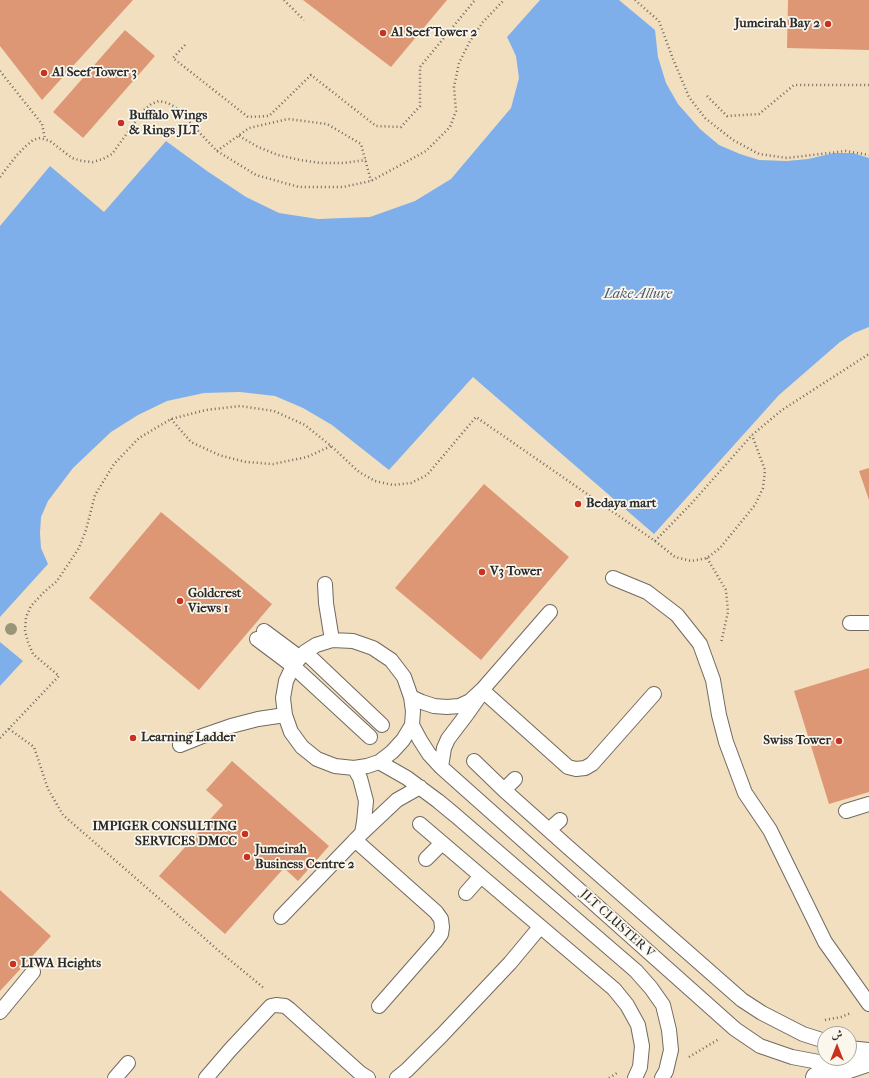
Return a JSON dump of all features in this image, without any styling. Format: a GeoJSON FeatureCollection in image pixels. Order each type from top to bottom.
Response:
{"type":"FeatureCollection","features":[{"type":"Feature","properties":{"kind":"main road"},"geometry":{"type":"LineString","coordinates":[[817,1078],[861,1056]]}},
{"type":"Feature","properties":{"kind":"lane"},"geometry":{"type":"LineString","coordinates":[[613,578],[647,592],[677,615],[700,644],[713,680],[719,715],[726,742],[745,793],[770,830],[825,942],[869,1004]]}},
{"type":"Feature","properties":{"kind":"lane"},"geometry":{"type":"LineString","coordinates":[[325,584],[332,640]]}},
{"type":"Feature","properties":{"kind":"lane"},"geometry":{"type":"LineString","coordinates":[[411,697],[434,706],[447,707],[459,706],[470,701],[482,690],[550,612]]}},
{"type":"Feature","properties":{"kind":"lane"},"geometry":{"type":"LineString","coordinates":[[850,623],[869,623]]}},
{"type":"Feature","properties":{"kind":"lane"},"geometry":{"type":"LineString","coordinates":[[261,635],[299,658],[382,725]]}},
{"type":"Feature","properties":{"kind":"lane","name":"JLT CLUSTER V"},"geometry":{"type":"LineString","coordinates":[[299,658],[316,645],[332,640],[353,641],[373,648],[391,660],[404,677],[411,697],[413,711],[412,725],[429,754],[441,767],[735,1029],[760,1046],[792,1057],[824,1063],[861,1056]]}},
{"type":"Feature","properties":{"kind":"lane"},"geometry":{"type":"LineString","coordinates":[[299,658],[286,681],[283,698],[285,715],[291,732],[302,747],[317,759],[335,766],[354,768],[379,762],[392,752],[403,740],[412,725]]}},
{"type":"Feature","properties":{"kind":"lane"},"geometry":{"type":"LineString","coordinates":[[299,658],[370,737]]}},
{"type":"Feature","properties":{"kind":"lane"},"geometry":{"type":"LineString","coordinates":[[482,690],[568,767],[576,769],[585,768],[592,764],[654,694]]}},
{"type":"Feature","properties":{"kind":"lane"},"geometry":{"type":"LineString","coordinates":[[441,767],[444,748],[448,739],[468,714],[482,690]]}},
{"type":"Feature","properties":{"kind":"lane"},"geometry":{"type":"LineString","coordinates":[[180,745],[231,726],[258,719],[285,715]]}},
{"type":"Feature","properties":{"kind":"lane"},"geometry":{"type":"LineString","coordinates":[[474,761],[504,790],[742,1000],[762,1013],[803,1034],[817,1038]]}},
{"type":"Feature","properties":{"kind":"lane","name":"JLT CLUSTER V"},"geometry":{"type":"LineString","coordinates":[[379,762],[420,787],[455,815],[636,971],[663,1005],[669,1030],[671,1050],[666,1071],[662,1078]]}},
{"type":"Feature","properties":{"kind":"lane"},"geometry":{"type":"LineString","coordinates":[[354,768],[360,778],[366,801],[364,822],[358,836]]}},
{"type":"Feature","properties":{"kind":"lane"},"geometry":{"type":"LineString","coordinates":[[504,790],[515,779]]}},
{"type":"Feature","properties":{"kind":"lane"},"geometry":{"type":"LineString","coordinates":[[281,917],[358,836],[397,800],[420,787]]}},
{"type":"Feature","properties":{"kind":"lane"},"geometry":{"type":"LineString","coordinates":[[846,811],[869,804]]}},
{"type":"Feature","properties":{"kind":"lane"},"geometry":{"type":"LineString","coordinates":[[549,830],[560,820]]}},
{"type":"Feature","properties":{"kind":"lane"},"geometry":{"type":"LineString","coordinates":[[420,824],[614,988],[627,1005],[638,1025],[642,1046],[640,1067],[635,1078]]}},
{"type":"Feature","properties":{"kind":"lane"},"geometry":{"type":"LineString","coordinates":[[358,836],[436,912],[441,919],[442,927],[441,934],[436,941],[379,1006]]}},
{"type":"Feature","properties":{"kind":"lane"},"geometry":{"type":"LineString","coordinates":[[426,859],[442,843]]}},
{"type":"Feature","properties":{"kind":"lane"},"geometry":{"type":"LineString","coordinates":[[466,892],[480,876]]}},
{"type":"Feature","properties":{"kind":"lane"},"geometry":{"type":"LineString","coordinates":[[396,1078],[442,1035],[510,963],[540,927]]}},
{"type":"Feature","properties":{"kind":"lane"},"geometry":{"type":"LineString","coordinates":[[0,1012],[33,972]]}},
{"type":"Feature","properties":{"kind":"lane"},"geometry":{"type":"LineString","coordinates":[[206,1078],[271,1006],[276,1005],[285,1006],[360,1073],[368,1078]]}},
{"type":"Feature","properties":{"kind":"lane"},"geometry":{"type":"LineString","coordinates":[[115,1078],[128,1063]]}},
{"type":"Feature","properties":{"kind":"path"},"geometry":{"type":"LineString","coordinates":[[284,0],[304,20]]}},
{"type":"Feature","properties":{"kind":"path"},"geometry":{"type":"LineString","coordinates":[[185,45],[173,58],[248,117],[269,116],[311,75],[376,126],[402,127],[420,106],[420,67],[475,0]]}},
{"type":"Feature","properties":{"kind":"path"},"geometry":{"type":"LineString","coordinates":[[0,177],[26,146],[33,140],[40,138],[50,141],[72,158],[93,162],[103,159],[112,154],[144,110],[150,104],[159,101],[168,102],[175,107],[217,152],[256,175],[299,187],[343,187],[371,181],[426,151],[450,127],[456,111],[454,87],[459,63],[470,41],[483,22],[504,0]]}},
{"type":"Feature","properties":{"kind":"path"},"geometry":{"type":"LineString","coordinates":[[634,0],[659,21],[689,96],[705,118],[733,140],[759,154],[787,158],[846,151],[869,155]]}},
{"type":"Feature","properties":{"kind":"path"},"geometry":{"type":"LineString","coordinates":[[0,71],[42,124],[45,139]]}},
{"type":"Feature","properties":{"kind":"path"},"geometry":{"type":"LineString","coordinates":[[707,96],[727,116],[759,114],[794,85],[869,85]]}},
{"type":"Feature","properties":{"kind":"path"},"geometry":{"type":"LineString","coordinates":[[217,152],[249,128],[288,119],[327,124],[361,144],[371,181]]}},
{"type":"Feature","properties":{"kind":"path"},"geometry":{"type":"LineString","coordinates":[[239,136],[265,150],[278,155],[300,160],[321,163],[343,163],[366,160]]}},
{"type":"Feature","properties":{"kind":"path"},"geometry":{"type":"LineString","coordinates":[[655,541],[752,435],[782,410],[869,354]]}},
{"type":"Feature","properties":{"kind":"path"},"geometry":{"type":"LineString","coordinates":[[0,738],[59,676],[33,654],[28,642],[25,631],[26,617],[31,606],[57,581],[79,548],[86,530],[95,495],[114,464],[139,438],[171,420],[206,410],[240,406],[274,411],[305,425],[332,446],[359,472],[375,481],[393,485],[410,483],[427,475],[476,417],[655,541],[674,557],[690,561],[707,558],[720,548],[755,505],[763,488],[765,470],[752,435]]}},
{"type":"Feature","properties":{"kind":"path"},"geometry":{"type":"LineString","coordinates":[[171,420],[191,442],[219,455],[246,462],[273,464],[307,456],[332,446]]}},
{"type":"Feature","properties":{"kind":"path"},"geometry":{"type":"LineString","coordinates":[[707,558],[726,590],[728,612],[719,656],[718,672],[713,680]]}},
{"type":"Feature","properties":{"kind":"path"},"geometry":{"type":"LineString","coordinates":[[9,729],[34,747],[48,789],[64,815],[219,952],[285,1006]]}},
{"type":"Feature","properties":{"kind":"water","name":"Lake Allure"},"geometry":{"type":"Polygon","coordinates":[[[540,0],[619,0],[655,30],[658,57],[666,83],[678,104],[700,129],[719,145],[759,160],[787,161],[808,159],[834,153],[853,153],[869,158],[869,327],[854,333],[840,342],[779,395],[654,534],[473,377],[389,470],[332,425],[303,408],[275,396],[240,392],[204,393],[167,401],[138,415],[111,432],[73,468],[48,501],[41,517],[41,548],[48,564],[0,617],[0,226],[50,166],[104,212],[166,141],[246,197],[279,213],[318,219],[370,217],[415,201],[451,179],[511,108],[519,78],[516,56],[507,37],[540,0]]]}},
{"type":"Feature","properties":{"kind":"water"},"geometry":{"type":"Polygon","coordinates":[[[0,642],[23,661],[0,686],[0,642]]]}},
{"type":"Feature","properties":{"kind":"building","name":"Al Seef Tower 3"},"geometry":{"type":"Polygon","coordinates":[[[0,0],[133,0],[42,100],[0,46],[0,0]]]}},
{"type":"Feature","properties":{"kind":"building","name":"Al Seef Tower 2"},"geometry":{"type":"Polygon","coordinates":[[[303,0],[447,0],[391,67],[303,0]]]}},
{"type":"Feature","properties":{"kind":"building","name":"Jumeirah Bay 2"},"geometry":{"type":"Polygon","coordinates":[[[788,0],[869,0],[869,50],[787,48],[788,0]]]}},
{"type":"Feature","properties":{"kind":"building"},"geometry":{"type":"Polygon","coordinates":[[[125,30],[155,56],[83,138],[53,112],[125,30]]]}},
{"type":"Feature","properties":{"kind":"building"},"geometry":{"type":"Polygon","coordinates":[[[869,468],[869,500],[859,471],[869,468]]]}},
{"type":"Feature","properties":{"kind":"building","name":"V3 Tower"},"geometry":{"type":"Polygon","coordinates":[[[484,484],[569,557],[481,660],[395,588],[484,484]]]}},
{"type":"Feature","properties":{"kind":"building","name":"Goldcrest Views 1"},"geometry":{"type":"Polygon","coordinates":[[[161,512],[272,604],[199,690],[89,598],[161,512]]]}},
{"type":"Feature","properties":{"kind":"building","name":"Swiss Tower"},"geometry":{"type":"Polygon","coordinates":[[[869,668],[869,792],[829,804],[794,691],[869,668]]]}},
{"type":"Feature","properties":{"kind":"building","name":"Jumeirah Business Centre 2"},"geometry":{"type":"Polygon","coordinates":[[[232,761],[329,846],[298,881],[284,868],[225,934],[159,876],[223,805],[206,790],[232,761]]]}},
{"type":"Feature","properties":{"kind":"building","name":"LIWA Heights"},"geometry":{"type":"Polygon","coordinates":[[[0,890],[51,936],[0,991],[0,890]]]}},
{"type":"Feature","properties":{"kind":"place","name":"Jumeirah Bay 2"},"geometry":{"type":"Point","coordinates":[828,24]}},
{"type":"Feature","properties":{"kind":"place","name":"Al Seef Tower 2"},"geometry":{"type":"Point","coordinates":[383,33]}},
{"type":"Feature","properties":{"kind":"place","name":"Al Seef Tower 3"},"geometry":{"type":"Point","coordinates":[44,73]}},
{"type":"Feature","properties":{"kind":"place","name":"Buffalo Wings & Rings JLT"},"geometry":{"type":"Point","coordinates":[121,123]}},
{"type":"Feature","properties":{"kind":"place","name":"Bedaya mart"},"geometry":{"type":"Point","coordinates":[578,504]}},
{"type":"Feature","properties":{"kind":"place","name":"V3 Tower"},"geometry":{"type":"Point","coordinates":[482,572]}},
{"type":"Feature","properties":{"kind":"place","name":"Goldcrest Views 1"},"geometry":{"type":"Point","coordinates":[180,601]}},
{"type":"Feature","properties":{"kind":"place","name":"Learning Ladder"},"geometry":{"type":"Point","coordinates":[133,738]}},
{"type":"Feature","properties":{"kind":"place","name":"Swiss Tower"},"geometry":{"type":"Point","coordinates":[839,741]}},
{"type":"Feature","properties":{"kind":"place","name":"IMPIGER CONSULTING SERVICES DMCC"},"geometry":{"type":"Point","coordinates":[245,834]}},
{"type":"Feature","properties":{"kind":"place","name":"Jumeirah Business Centre 2"},"geometry":{"type":"Point","coordinates":[247,857]}},
{"type":"Feature","properties":{"kind":"place","name":"LIWA Heights"},"geometry":{"type":"Point","coordinates":[13,964]}}]}
